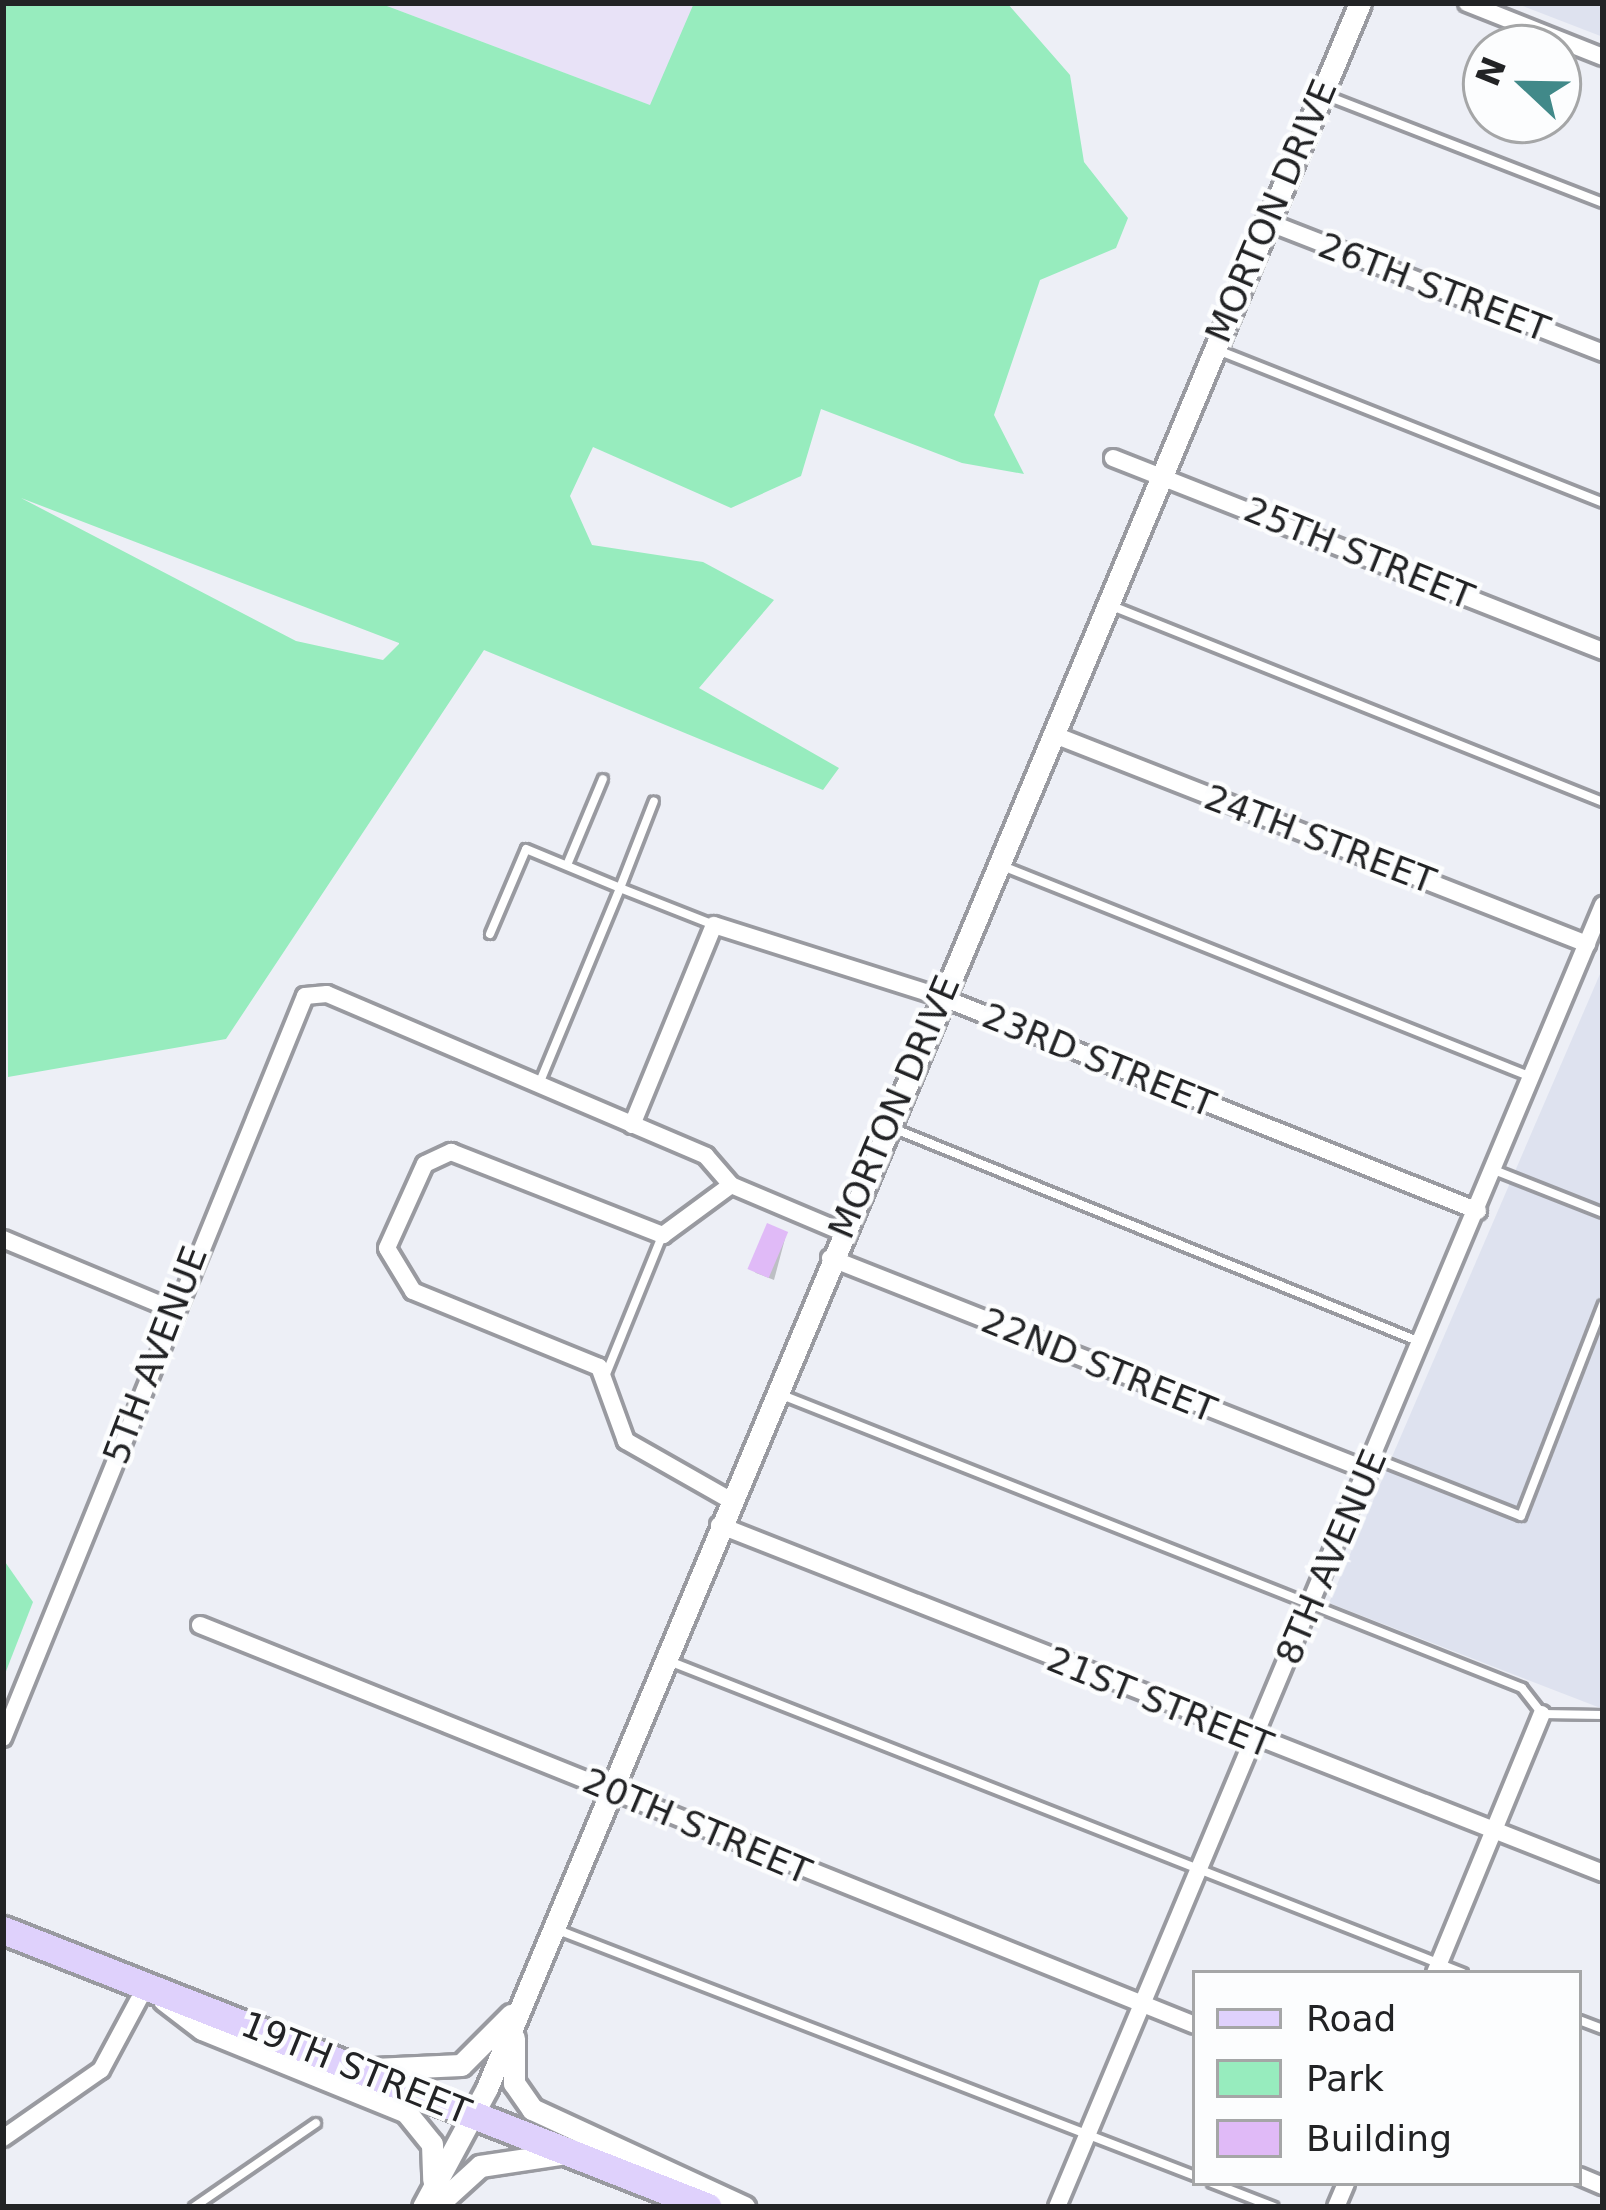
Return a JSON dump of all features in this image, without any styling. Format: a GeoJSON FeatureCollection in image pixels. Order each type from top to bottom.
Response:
{"type":"FeatureCollection","features":[{"type":"Feature","properties":{"kind":"main road","name":"19TH STREET"},"geometry":{"type":"LineString","coordinates":[[4,1932],[150,1990],[374,2069],[564,2155],[708,2207]]}},
{"type":"Feature","properties":{"kind":"street","name":"MORTON DRIVE"},"geometry":{"type":"LineString","coordinates":[[429,2203],[518,2010],[1360,3]]}},
{"type":"Feature","properties":{"kind":"street"},"geometry":{"type":"LineString","coordinates":[[1467,3],[1603,57]]}},
{"type":"Feature","properties":{"kind":"street","name":"26TH STREET"},"geometry":{"type":"LineString","coordinates":[[1265,221],[1603,353]]}},
{"type":"Feature","properties":{"kind":"street","name":"25TH STREET"},"geometry":{"type":"LineString","coordinates":[[1113,458],[1603,651]]}},
{"type":"Feature","properties":{"kind":"street","name":"24TH STREET"},"geometry":{"type":"LineString","coordinates":[[1052,734],[1587,944]]}},
{"type":"Feature","properties":{"kind":"street","name":"8TH AVENUE"},"geometry":{"type":"LineString","coordinates":[[1057,2207],[1603,905]]}},
{"type":"Feature","properties":{"kind":"street"},"geometry":{"type":"LineString","coordinates":[[632,1126],[714,925]]}},
{"type":"Feature","properties":{"kind":"street","name":"23RD STREET"},"geometry":{"type":"LineString","coordinates":[[714,925],[941,997],[1478,1211]]}},
{"type":"Feature","properties":{"kind":"street","name":"5TH AVENUE"},"geometry":{"type":"LineString","coordinates":[[3,1738],[171,1309],[290,1019],[305,996],[327,994],[538,1085]]}},
{"type":"Feature","properties":{"kind":"street"},"geometry":{"type":"LineString","coordinates":[[538,1085],[720,1163],[731,1185],[842,1232]]}},
{"type":"Feature","properties":{"kind":"street"},"geometry":{"type":"LineString","coordinates":[[730,1500],[626,1441],[606,1373],[403,1284],[387,1248],[424,1165],[452,1152],[663,1235],[731,1185]]}},
{"type":"Feature","properties":{"kind":"street"},"geometry":{"type":"LineString","coordinates":[[3,1239],[171,1309]]}},
{"type":"Feature","properties":{"kind":"street","name":"22ND STREET"},"geometry":{"type":"LineString","coordinates":[[830,1258],[1371,1465]]}},
{"type":"Feature","properties":{"kind":"street","name":"21ST STREET"},"geometry":{"type":"LineString","coordinates":[[719,1525],[1252,1740],[1603,1874]]}},
{"type":"Feature","properties":{"kind":"street","name":"20TH STREET"},"geometry":{"type":"LineString","coordinates":[[200,1625],[605,1794],[1192,2024]]}},
{"type":"Feature","properties":{"kind":"street"},"geometry":{"type":"LineString","coordinates":[[1437,1968],[1542,1714]]}},
{"type":"Feature","properties":{"kind":"street"},"geometry":{"type":"LineString","coordinates":[[3,2138],[100,2070],[150,1990],[202,2029],[414,2117],[435,2154],[429,2203]]}},
{"type":"Feature","properties":{"kind":"street"},"geometry":{"type":"LineString","coordinates":[[374,2069],[461,2065],[518,2010]]}},
{"type":"Feature","properties":{"kind":"street"},"geometry":{"type":"LineString","coordinates":[[518,2010],[514,2083],[532,2109],[744,2207]]}},
{"type":"Feature","properties":{"kind":"street"},"geometry":{"type":"LineString","coordinates":[[429,2203],[480,2166],[564,2155]]}},
{"type":"Feature","properties":{"kind":"lane"},"geometry":{"type":"LineString","coordinates":[[1321,93],[1603,203]]}},
{"type":"Feature","properties":{"kind":"lane"},"geometry":{"type":"LineString","coordinates":[[1214,348],[1603,503]]}},
{"type":"Feature","properties":{"kind":"lane"},"geometry":{"type":"LineString","coordinates":[[1105,603],[1603,802]]}},
{"type":"Feature","properties":{"kind":"lane"},"geometry":{"type":"LineString","coordinates":[[567,865],[603,779]]}},
{"type":"Feature","properties":{"kind":"lane"},"geometry":{"type":"LineString","coordinates":[[538,1085],[654,801]]}},
{"type":"Feature","properties":{"kind":"lane"},"geometry":{"type":"LineString","coordinates":[[490,934],[526,849],[714,925]]}},
{"type":"Feature","properties":{"kind":"lane"},"geometry":{"type":"LineString","coordinates":[[998,864],[1532,1077]]}},
{"type":"Feature","properties":{"kind":"lane"},"geometry":{"type":"LineString","coordinates":[[888,1126],[1421,1343]]}},
{"type":"Feature","properties":{"kind":"lane"},"geometry":{"type":"LineString","coordinates":[[1494,1170],[1603,1213]]}},
{"type":"Feature","properties":{"kind":"lane"},"geometry":{"type":"LineString","coordinates":[[606,1373],[663,1235]]}},
{"type":"Feature","properties":{"kind":"lane"},"geometry":{"type":"LineString","coordinates":[[1371,1465],[1521,1516],[1603,1305]]}},
{"type":"Feature","properties":{"kind":"lane"},"geometry":{"type":"LineString","coordinates":[[775,1393],[1522,1688],[1542,1714],[1603,1715]]}},
{"type":"Feature","properties":{"kind":"lane"},"geometry":{"type":"LineString","coordinates":[[662,1658],[1437,1968]]}},
{"type":"Feature","properties":{"kind":"lane"},"geometry":{"type":"LineString","coordinates":[[550,1927],[1192,2175]]}},
{"type":"Feature","properties":{"kind":"lane"},"geometry":{"type":"LineString","coordinates":[[195,2207],[316,2123]]}},
{"type":"Feature","properties":{"kind":"lane"},"geometry":{"type":"LineString","coordinates":[[1220,2186],[1274,2207]]}},
{"type":"Feature","properties":{"kind":"shaded area"},"geometry":{"type":"Polygon","coordinates":[[[379,3],[715,3],[671,113],[379,3]]]}},
{"type":"Feature","properties":{"kind":"shaded area"},"geometry":{"type":"Polygon","coordinates":[[[1515,3],[1603,3],[1603,37],[1582,29],[1582,24],[1569,24],[1515,3]]]}},
{"type":"Feature","properties":{"kind":"shaded area"},"geometry":{"type":"Polygon","coordinates":[[[1603,967],[1603,1709],[1329,1603],[1603,967]]]}},
{"type":"Feature","properties":{"kind":"green space"},"geometry":{"type":"Polygon","coordinates":[[[3,3],[379,3],[650,105],[694,3],[1007,3],[1070,75],[1084,162],[1128,218],[1116,248],[1040,280],[994,415],[1024,474],[962,463],[821,409],[801,476],[731,508],[593,447],[570,496],[592,545],[703,562],[774,600],[699,688],[839,768],[823,790],[484,650],[226,1039],[8,1077],[3,3]],[[21,498],[296,641],[383,660],[399,643],[21,498]]]}},
{"type":"Feature","properties":{"kind":"green space"},"geometry":{"type":"Polygon","coordinates":[[[3,1559],[33,1602],[3,1679],[3,1559]]]}},
{"type":"Feature","properties":{"kind":"building"},"geometry":{"type":"Polygon","coordinates":[[[767,1223],[788,1232],[769,1278],[747,1269],[767,1223]]]}}]}
